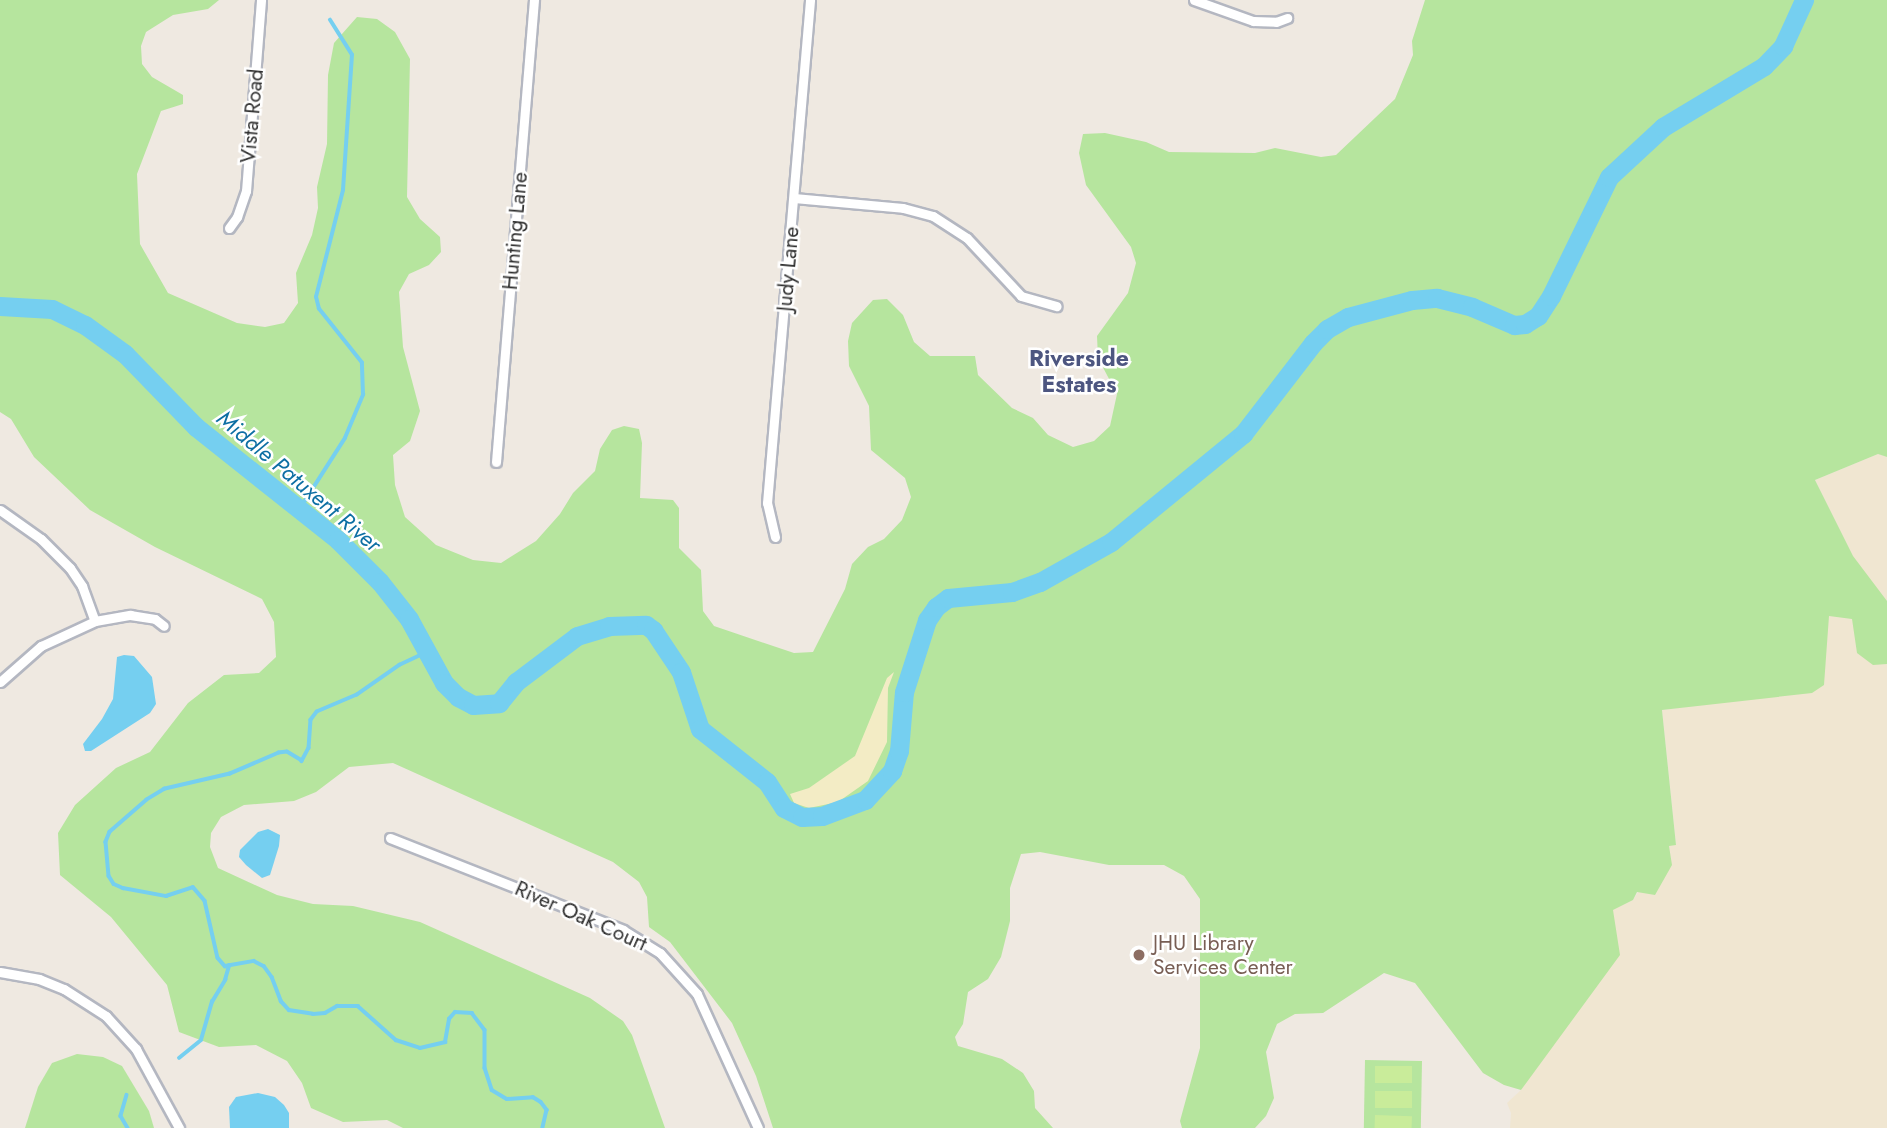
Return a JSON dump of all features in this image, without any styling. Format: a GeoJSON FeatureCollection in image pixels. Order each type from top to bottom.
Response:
{"type":"FeatureCollection","features":[{"type":"Feature","properties":{"kind":"street","name":"Vista Road"},"geometry":{"type":"LineString","coordinates":[[229,228],[237,218],[246,191],[261,0]]}},
{"type":"Feature","properties":{"kind":"street","name":"Hunting Lane"},"geometry":{"type":"LineString","coordinates":[[496,462],[534,0]]}},
{"type":"Feature","properties":{"kind":"street","name":"Judy Lane"},"geometry":{"type":"LineString","coordinates":[[775,537],[767,503],[810,0]]}},
{"type":"Feature","properties":{"kind":"street"},"geometry":{"type":"LineString","coordinates":[[1194,0],[1253,21],[1276,22],[1287,18]]}},
{"type":"Feature","properties":{"kind":"street"},"geometry":{"type":"LineString","coordinates":[[794,198],[903,208],[933,216],[967,238],[1021,296],[1057,306]]}},
{"type":"Feature","properties":{"kind":"street"},"geometry":{"type":"LineString","coordinates":[[0,510],[41,539],[70,568],[85,594],[95,621]]}},
{"type":"Feature","properties":{"kind":"street"},"geometry":{"type":"LineString","coordinates":[[0,682],[41,646],[95,621],[130,615],[155,619],[164,626]]}},
{"type":"Feature","properties":{"kind":"street","name":"River Oak Court"},"geometry":{"type":"LineString","coordinates":[[390,838],[623,930],[660,953],[697,994],[758,1128]]}},
{"type":"Feature","properties":{"kind":"street"},"geometry":{"type":"LineString","coordinates":[[0,972],[38,979],[64,989],[106,1016],[136,1049],[179,1128]]}},
{"type":"Feature","properties":{"kind":"shaded area"},"geometry":{"type":"Polygon","coordinates":[[[1878,454],[1887,457],[1887,1128],[1510,1128],[1511,1113],[1507,1103],[1521,1090],[1612,910],[1633,900],[1669,845],[1676,844],[1662,710],[1715,703],[1816,612],[1852,556],[1815,480],[1878,454]]]}},
{"type":"Feature","properties":{"kind":"green space"},"geometry":{"type":"Polygon","coordinates":[[[0,0],[219,0],[208,9],[173,15],[146,32],[141,46],[142,64],[152,77],[183,95],[183,104],[161,111],[137,174],[140,244],[168,293],[237,323],[265,327],[284,323],[298,303],[296,273],[312,235],[318,208],[317,187],[327,144],[328,75],[334,43],[357,17],[377,19],[395,32],[410,59],[407,197],[420,219],[440,237],[441,252],[429,265],[409,274],[399,292],[403,347],[420,411],[410,441],[393,455],[395,485],[405,517],[436,545],[473,560],[501,563],[536,541],[560,514],[573,493],[595,471],[600,449],[612,430],[624,426],[639,429],[642,443],[640,498],[673,500],[679,508],[679,548],[701,570],[703,611],[714,626],[794,653],[813,652],[845,589],[852,564],[868,547],[884,539],[902,520],[911,497],[905,478],[871,450],[869,406],[849,366],[848,341],[852,323],[873,300],[887,299],[903,315],[914,342],[930,356],[975,356],[978,375],[1012,408],[1033,418],[1048,435],[1073,447],[1094,441],[1110,426],[1117,394],[1098,358],[1097,336],[1128,293],[1136,263],[1131,247],[1086,185],[1079,153],[1083,134],[1105,133],[1146,142],[1169,152],[1255,153],[1275,148],[1321,157],[1336,155],[1395,99],[1413,55],[1412,41],[1425,0],[1887,0],[1887,457],[1878,454],[1815,480],[1853,556],[1887,601],[1887,664],[1873,665],[1857,653],[1852,619],[1829,616],[1824,685],[1812,693],[1662,710],[1676,845],[1669,846],[1672,865],[1655,895],[1637,892],[1633,900],[1613,910],[1620,955],[1521,1090],[1504,1085],[1483,1073],[1415,983],[1384,973],[1323,1013],[1295,1014],[1277,1024],[1266,1052],[1274,1098],[1266,1116],[1255,1128],[1182,1128],[1180,1121],[1200,1048],[1200,899],[1184,876],[1164,865],[1109,865],[1040,852],[1021,854],[1010,888],[1010,921],[1001,957],[988,979],[968,992],[963,1024],[955,1037],[958,1046],[1002,1059],[1023,1073],[1034,1091],[1035,1108],[1053,1128],[773,1128],[756,1076],[732,1023],[670,942],[649,927],[647,897],[639,882],[613,862],[393,763],[349,767],[316,792],[294,801],[244,805],[221,817],[211,833],[210,847],[218,868],[277,895],[313,904],[353,906],[420,922],[590,998],[623,1021],[632,1035],[665,1128],[403,1128],[387,1120],[343,1122],[311,1108],[302,1083],[287,1061],[256,1045],[219,1047],[179,1032],[167,985],[111,917],[60,875],[58,833],[75,805],[116,768],[150,752],[188,703],[224,675],[259,673],[276,657],[274,622],[262,599],[155,547],[90,510],[34,457],[11,419],[0,412],[0,0]]]}},
{"type":"Feature","properties":{"kind":"green space"},"geometry":{"type":"Polygon","coordinates":[[[77,1054],[103,1057],[122,1066],[149,1111],[154,1128],[25,1128],[38,1087],[52,1063],[77,1054]]]}},
{"type":"Feature","properties":{"kind":"green space"},"geometry":{"type":"Polygon","coordinates":[[[1365,1060],[1422,1061],[1421,1128],[1364,1128],[1365,1060]]]}},
{"type":"Feature","properties":{"kind":"green space"},"geometry":{"type":"Polygon","coordinates":[[[1375,1066],[1412,1066],[1412,1083],[1375,1083],[1375,1066]]]}},
{"type":"Feature","properties":{"kind":"green space"},"geometry":{"type":"Polygon","coordinates":[[[1375,1091],[1412,1091],[1412,1108],[1375,1108],[1375,1091]]]}},
{"type":"Feature","properties":{"kind":"green space"},"geometry":{"type":"Polygon","coordinates":[[[1375,1115],[1412,1116],[1412,1128],[1375,1128],[1375,1115]]]}},
{"type":"Feature","properties":{"kind":"sand"},"geometry":{"type":"Polygon","coordinates":[[[894,672],[888,688],[887,742],[868,781],[838,802],[809,808],[794,803],[790,794],[809,788],[855,756],[887,678],[894,672]]]}},
{"type":"Feature","properties":{"kind":"water"},"geometry":{"type":"Polygon","coordinates":[[[134,656],[152,677],[156,704],[150,713],[91,751],[85,751],[83,744],[113,699],[117,657],[134,656]]]}},
{"type":"Feature","properties":{"kind":"water"},"geometry":{"type":"Polygon","coordinates":[[[268,829],[280,835],[279,846],[270,875],[262,878],[239,857],[240,850],[258,832],[268,829]]]}},
{"type":"Feature","properties":{"kind":"water"},"geometry":{"type":"Polygon","coordinates":[[[258,1093],[275,1097],[284,1105],[289,1113],[289,1128],[230,1128],[229,1107],[236,1097],[258,1093]]]}},
{"type":"Feature","properties":{"kind":"waterway","name":"Middle Patuxent River"},"geometry":{"type":"LineString","coordinates":[[0,306],[52,309],[85,325],[125,354],[196,427],[338,540],[380,582],[409,619],[444,683],[458,697],[473,705],[499,703],[516,682],[577,636],[609,626],[646,625],[653,630],[681,672],[700,729],[767,782],[784,808],[802,817],[822,816],[865,800],[892,771],[899,751],[904,692],[927,620],[936,607],[948,598],[1012,592],[1040,582],[1111,542],[1243,434],[1313,343],[1327,329],[1348,317],[1412,300],[1437,298],[1472,307],[1514,325],[1525,324],[1538,316],[1551,296],[1609,177],[1663,127],[1764,66],[1783,46],[1804,0]]}},
{"type":"Feature","properties":{"kind":"waterway"},"geometry":{"type":"LineString","coordinates":[[299,510],[345,438],[363,395],[362,363],[319,309],[316,297],[343,190],[352,55],[330,20]]}},
{"type":"Feature","properties":{"kind":"waterway"},"geometry":{"type":"LineString","coordinates":[[426,653],[400,665],[357,695],[317,712],[311,720],[309,748],[302,761],[287,752],[279,753],[230,774],[165,789],[147,800],[110,832],[106,842],[109,876],[114,884],[123,888],[166,896],[193,887],[205,901],[218,958],[225,966],[254,961],[264,966],[272,977],[281,1001],[289,1010],[313,1014],[325,1013],[337,1006],[358,1006],[396,1040],[420,1048],[445,1042],[449,1019],[455,1012],[472,1013],[485,1030],[485,1068],[492,1090],[507,1099],[533,1097],[541,1102],[547,1110],[543,1128]]}},
{"type":"Feature","properties":{"kind":"waterway"},"geometry":{"type":"LineString","coordinates":[[179,1058],[201,1040],[212,1002],[225,980],[229,966]]}},
{"type":"Feature","properties":{"kind":"waterway"},"geometry":{"type":"LineString","coordinates":[[127,1095],[121,1116],[128,1128]]}},
{"type":"Feature","properties":{"kind":"place","name":"JHU Library Services Center"},"geometry":{"type":"Point","coordinates":[1139,955]}},
{"type":"Feature","properties":{"kind":"district","name":"Riverside Estates"},"geometry":{"type":"Point","coordinates":[1079,371]}}]}
